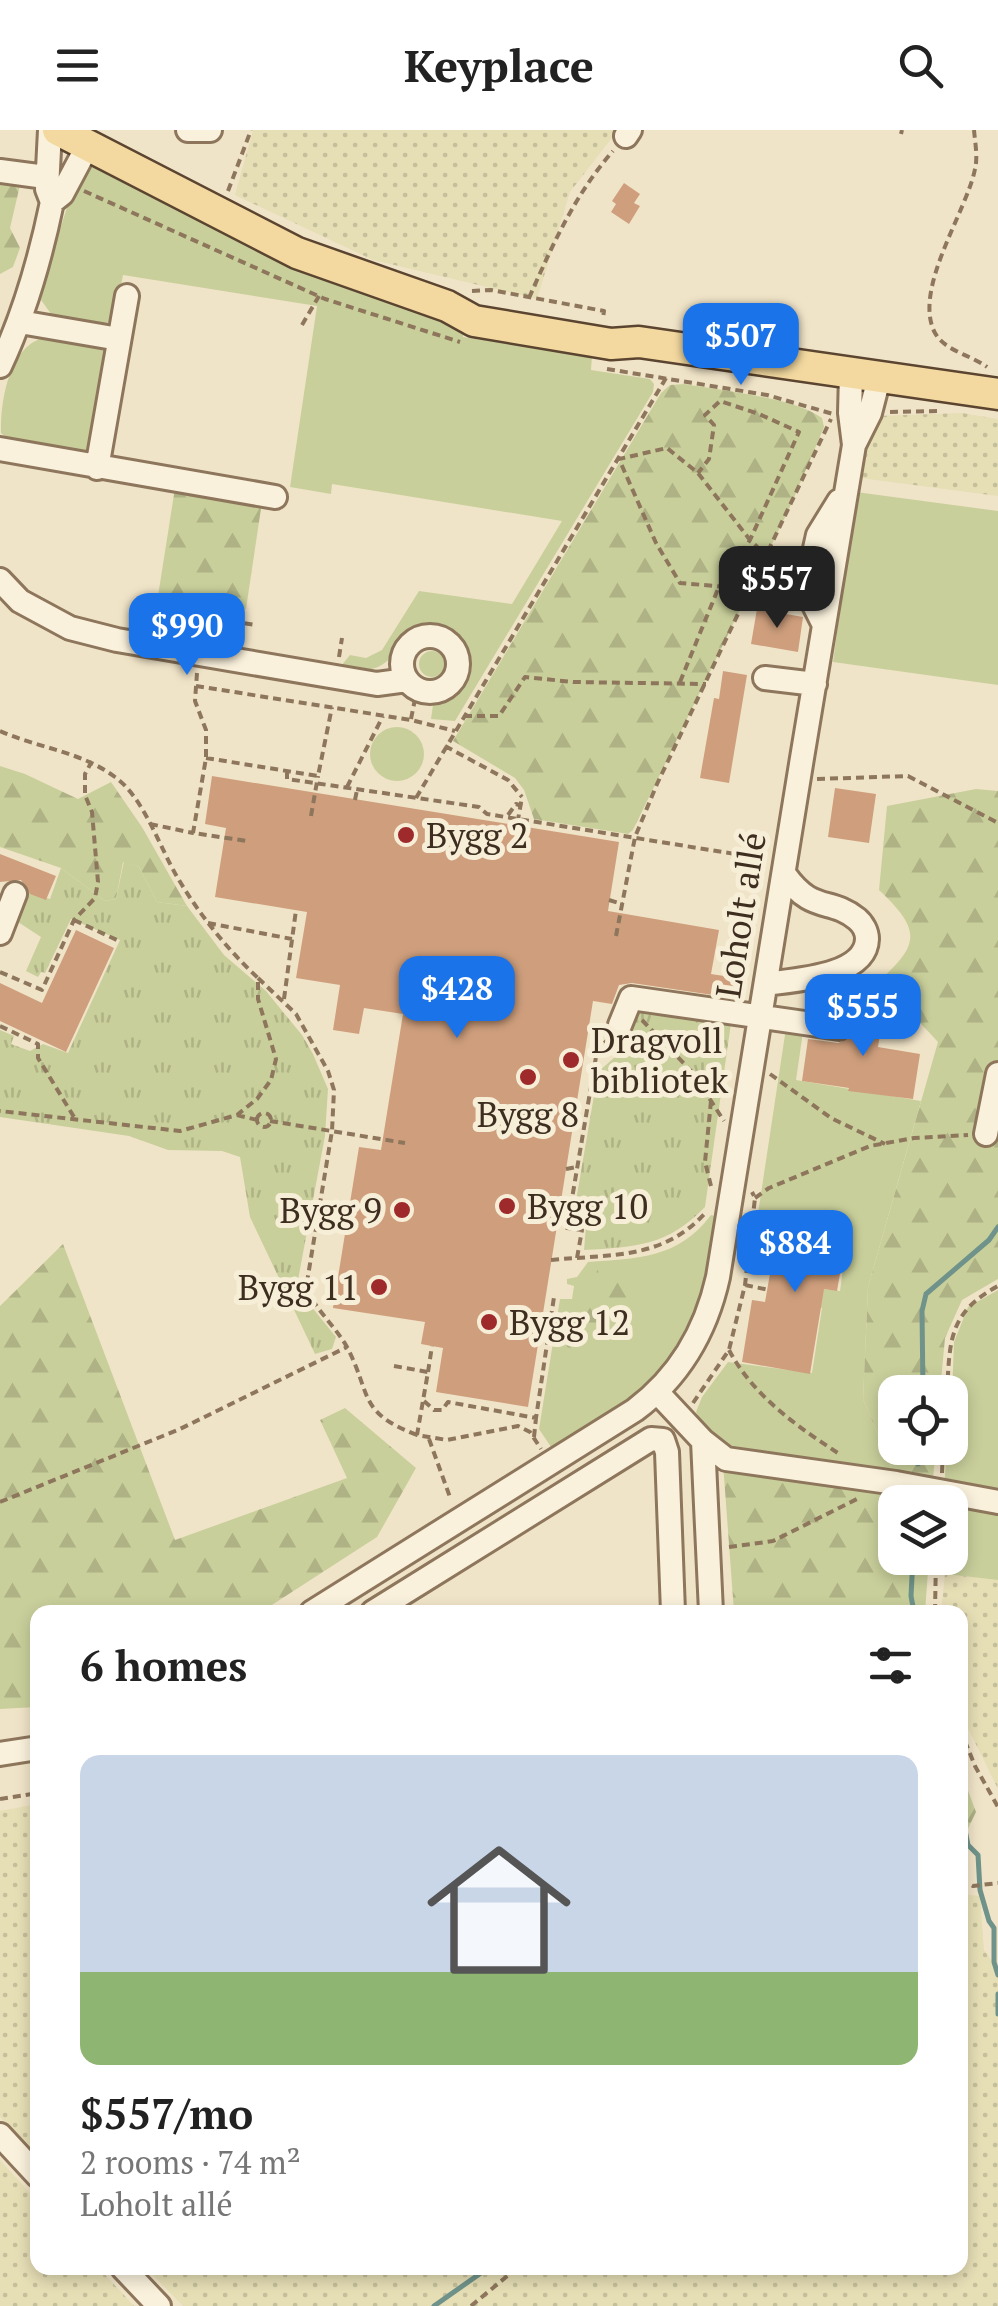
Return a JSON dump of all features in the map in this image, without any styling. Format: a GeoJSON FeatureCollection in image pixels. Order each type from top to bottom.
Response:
{"type":"FeatureCollection","features":[{"type":"Feature","properties":{"kind":"main road"},"geometry":{"type":"LineString","coordinates":[[58,130],[297,254],[479,307],[614,330],[639,342],[865,376],[995,384]]}},
{"type":"Feature","properties":{"kind":"street"},"geometry":{"type":"LineString","coordinates":[[0,366],[20,322],[40,260],[52,202],[47,189],[50,130]]}},
{"type":"Feature","properties":{"kind":"street"},"geometry":{"type":"LineString","coordinates":[[188,130],[210,130]]}},
{"type":"Feature","properties":{"kind":"street"},"geometry":{"type":"LineString","coordinates":[[52,202],[62,194],[88,145]]}},
{"type":"Feature","properties":{"kind":"street"},"geometry":{"type":"LineString","coordinates":[[0,170],[38,176]]}},
{"type":"Feature","properties":{"kind":"street"},"geometry":{"type":"LineString","coordinates":[[97,468],[127,296]]}},
{"type":"Feature","properties":{"kind":"street"},"geometry":{"type":"LineString","coordinates":[[20,322],[120,338]]}},
{"type":"Feature","properties":{"kind":"street","name":"Loholt allé"},"geometry":{"type":"LineString","coordinates":[[323,1605],[551,1465],[658,1393],[678,1370],[705,1322],[718,1277],[854,445],[870,412],[865,376]]}},
{"type":"Feature","properties":{"kind":"street"},"geometry":{"type":"LineString","coordinates":[[0,449],[276,497]]}},
{"type":"Feature","properties":{"kind":"street"},"geometry":{"type":"LineString","coordinates":[[0,580],[20,601],[70,628],[117,640],[377,684],[412,685]]}},
{"type":"Feature","properties":{"kind":"street"},"geometry":{"type":"LineString","coordinates":[[766,678],[815,684]]}},
{"type":"Feature","properties":{"kind":"street"},"geometry":{"type":"LineString","coordinates":[[766,984],[844,968],[857,960],[866,943],[867,935],[858,920],[803,898],[785,868]]}},
{"type":"Feature","properties":{"kind":"street"},"geometry":{"type":"LineString","coordinates":[[0,933],[15,894]]}},
{"type":"Feature","properties":{"kind":"street"},"geometry":{"type":"LineString","coordinates":[[625,1014],[631,998],[839,1028]]}},
{"type":"Feature","properties":{"kind":"street"},"geometry":{"type":"LineString","coordinates":[[986,1134],[998,1074]]}},
{"type":"Feature","properties":{"kind":"street"},"geometry":{"type":"LineString","coordinates":[[727,1222],[752,1225]]}},
{"type":"Feature","properties":{"kind":"street"},"geometry":{"type":"LineString","coordinates":[[658,1393],[702,1441],[726,1460],[896,1483],[998,1502]]}},
{"type":"Feature","properties":{"kind":"street"},"geometry":{"type":"LineString","coordinates":[[384,1605],[651,1439],[662,1440],[666,1452],[673,1605]]}},
{"type":"Feature","properties":{"kind":"street"},"geometry":{"type":"LineString","coordinates":[[702,1441],[711,1605]]}},
{"type":"Feature","properties":{"kind":"street"},"geometry":{"type":"LineString","coordinates":[[0,1754],[30,1749]]}},
{"type":"Feature","properties":{"kind":"street"},"geometry":{"type":"LineString","coordinates":[[0,2136],[30,2168]]}},
{"type":"Feature","properties":{"kind":"street"},"geometry":{"type":"LineString","coordinates":[[130,2275],[159,2306]]}},
{"type":"Feature","properties":{"kind":"path"},"geometry":{"type":"LineString","coordinates":[[226,200],[236,163],[251,130]]}},
{"type":"Feature","properties":{"kind":"path"},"geometry":{"type":"LineString","coordinates":[[974,130],[976,167],[941,250],[930,304],[934,332],[947,346],[985,364],[995,384]]}},
{"type":"Feature","properties":{"kind":"path"},"geometry":{"type":"LineString","coordinates":[[529,298],[572,207],[593,174],[628,133]]}},
{"type":"Feature","properties":{"kind":"path"},"geometry":{"type":"LineString","coordinates":[[452,299],[491,290],[604,311],[602,322]]}},
{"type":"Feature","properties":{"kind":"path"},"geometry":{"type":"LineString","coordinates":[[302,325],[319,296]]}},
{"type":"Feature","properties":{"kind":"path"},"geometry":{"type":"LineString","coordinates":[[416,798],[666,378]]}},
{"type":"Feature","properties":{"kind":"path"},"geometry":{"type":"LineString","coordinates":[[680,682],[718,588],[750,540],[799,432],[720,401],[705,416],[714,425],[709,459],[698,473]]}},
{"type":"Feature","properties":{"kind":"path"},"geometry":{"type":"LineString","coordinates":[[880,412],[945,411]]}},
{"type":"Feature","properties":{"kind":"path"},"geometry":{"type":"LineString","coordinates":[[616,936],[636,837],[833,414]]}},
{"type":"Feature","properties":{"kind":"path"},"geometry":{"type":"LineString","coordinates":[[619,459],[667,448],[698,473],[767,556]]}},
{"type":"Feature","properties":{"kind":"path"},"geometry":{"type":"LineString","coordinates":[[619,459],[656,544],[680,583],[750,590]]}},
{"type":"Feature","properties":{"kind":"path"},"geometry":{"type":"LineString","coordinates":[[223,657],[237,622],[256,625]]}},
{"type":"Feature","properties":{"kind":"path"},"geometry":{"type":"LineString","coordinates":[[193,833],[206,758],[206,730],[195,701],[197,671]]}},
{"type":"Feature","properties":{"kind":"path"},"geometry":{"type":"LineString","coordinates":[[464,716],[499,716],[524,677],[573,682],[706,684]]}},
{"type":"Feature","properties":{"kind":"path"},"geometry":{"type":"LineString","coordinates":[[411,720],[412,685]]}},
{"type":"Feature","properties":{"kind":"path"},"geometry":{"type":"LineString","coordinates":[[196,686],[411,720],[454,731]]}},
{"type":"Feature","properties":{"kind":"path"},"geometry":{"type":"LineString","coordinates":[[311,816],[332,707]]}},
{"type":"Feature","properties":{"kind":"path"},"geometry":{"type":"LineString","coordinates":[[346,788],[382,716]]}},
{"type":"Feature","properties":{"kind":"path"},"geometry":{"type":"LineString","coordinates":[[0,731],[92,761],[120,780],[208,923],[231,953],[296,1014],[332,1080],[334,1100],[306,1288],[347,1347],[371,1408],[392,1425],[429,1439],[447,1440],[511,1425],[524,1428],[551,1465]]}},
{"type":"Feature","properties":{"kind":"path"},"geometry":{"type":"LineString","coordinates":[[445,746],[508,780],[522,797],[513,848]]}},
{"type":"Feature","properties":{"kind":"path"},"geometry":{"type":"LineString","coordinates":[[206,758],[318,776]]}},
{"type":"Feature","properties":{"kind":"path"},"geometry":{"type":"LineString","coordinates":[[0,972],[42,990],[74,920],[96,898],[92,812],[85,795],[85,774],[92,761]]}},
{"type":"Feature","properties":{"kind":"path"},"geometry":{"type":"LineString","coordinates":[[288,772],[287,780],[479,807],[487,814],[636,837],[785,868]]}},
{"type":"Feature","properties":{"kind":"path"},"geometry":{"type":"LineString","coordinates":[[797,780],[908,776],[998,823]]}},
{"type":"Feature","properties":{"kind":"path"},"geometry":{"type":"LineString","coordinates":[[355,800],[357,790]]}},
{"type":"Feature","properties":{"kind":"path"},"geometry":{"type":"LineString","coordinates":[[506,817],[516,804],[522,806]]}},
{"type":"Feature","properties":{"kind":"path"},"geometry":{"type":"LineString","coordinates":[[150,824],[247,842]]}},
{"type":"Feature","properties":{"kind":"path"},"geometry":{"type":"LineString","coordinates":[[572,834],[573,827]]}},
{"type":"Feature","properties":{"kind":"path"},"geometry":{"type":"LineString","coordinates":[[610,900],[622,904]]}},
{"type":"Feature","properties":{"kind":"path"},"geometry":{"type":"LineString","coordinates":[[284,999],[296,910]]}},
{"type":"Feature","properties":{"kind":"path"},"geometry":{"type":"LineString","coordinates":[[74,920],[117,940]]}},
{"type":"Feature","properties":{"kind":"path"},"geometry":{"type":"LineString","coordinates":[[208,923],[292,939]]}},
{"type":"Feature","properties":{"kind":"path"},"geometry":{"type":"LineString","coordinates":[[0,1111],[180,1131],[237,1116],[258,1099],[271,1080],[276,1059],[258,999],[258,978]]}},
{"type":"Feature","properties":{"kind":"path"},"geometry":{"type":"LineString","coordinates":[[578,1258],[582,1230],[567,1228],[597,1051],[625,1014],[710,1096],[724,1121],[727,1103]]}},
{"type":"Feature","properties":{"kind":"path"},"geometry":{"type":"LineString","coordinates":[[0,1026],[39,1042],[38,1058],[76,1120]]}},
{"type":"Feature","properties":{"kind":"path"},"geometry":{"type":"LineString","coordinates":[[768,1073],[831,1118],[884,1144]]}},
{"type":"Feature","properties":{"kind":"path"},"geometry":{"type":"LineString","coordinates":[[710,1096],[705,1162],[712,1190]]}},
{"type":"Feature","properties":{"kind":"path"},"geometry":{"type":"LineString","coordinates":[[237,1116],[257,1120],[264,1113],[270,1121],[405,1143]]}},
{"type":"Feature","properties":{"kind":"path"},"geometry":{"type":"LineString","coordinates":[[682,1417],[730,1350],[745,1285],[754,1198],[844,1155],[914,1138],[986,1134]]}},
{"type":"Feature","properties":{"kind":"path"},"geometry":{"type":"LineString","coordinates":[[566,1169],[577,1167]]}},
{"type":"Feature","properties":{"kind":"path"},"geometry":{"type":"LineString","coordinates":[[551,1260],[666,1246],[690,1230],[708,1210],[715,1172]]}},
{"type":"Feature","properties":{"kind":"path"},"geometry":{"type":"LineString","coordinates":[[316,1222],[346,1227]]}},
{"type":"Feature","properties":{"kind":"path"},"geometry":{"type":"LineString","coordinates":[[745,1285],[769,1290]]}},
{"type":"Feature","properties":{"kind":"path"},"geometry":{"type":"LineString","coordinates":[[949,1375],[954,1329],[966,1308],[998,1286]]}},
{"type":"Feature","properties":{"kind":"path"},"geometry":{"type":"LineString","coordinates":[[534,1437],[554,1297]]}},
{"type":"Feature","properties":{"kind":"path"},"geometry":{"type":"LineString","coordinates":[[417,1435],[432,1346]]}},
{"type":"Feature","properties":{"kind":"path"},"geometry":{"type":"LineString","coordinates":[[0,1502],[180,1430],[347,1347]]}},
{"type":"Feature","properties":{"kind":"path"},"geometry":{"type":"LineString","coordinates":[[730,1350],[737,1365],[794,1425],[843,1456]]}},
{"type":"Feature","properties":{"kind":"path"},"geometry":{"type":"LineString","coordinates":[[394,1366],[428,1372]]}},
{"type":"Feature","properties":{"kind":"path"},"geometry":{"type":"LineString","coordinates":[[424,1401],[434,1410],[442,1410],[448,1402],[536,1418]]}},
{"type":"Feature","properties":{"kind":"path"},"geometry":{"type":"LineString","coordinates":[[429,1439],[453,1507],[453,1524]]}},
{"type":"Feature","properties":{"kind":"path"},"geometry":{"type":"LineString","coordinates":[[708,1548],[774,1541],[896,1483]]}},
{"type":"Feature","properties":{"kind":"path"},"geometry":{"type":"LineString","coordinates":[[935,1605],[936,1575]]}},
{"type":"Feature","properties":{"kind":"path"},"geometry":{"type":"LineString","coordinates":[[968,1749],[998,1808]]}},
{"type":"Feature","properties":{"kind":"path"},"geometry":{"type":"LineString","coordinates":[[0,1799],[30,1794]]}},
{"type":"Feature","properties":{"kind":"path"},"geometry":{"type":"LineString","coordinates":[[968,1884],[998,1883]]}},
{"type":"Feature","properties":{"kind":"path"},"geometry":{"type":"LineString","coordinates":[[472,2306],[510,2275]]}},
{"type":"Feature","properties":{"kind":"shaded area"},"geometry":{"type":"Polygon","coordinates":[[[253,130],[618,130],[570,192],[537,299],[373,260],[235,195],[253,130]]]}},
{"type":"Feature","properties":{"kind":"shaded area"},"geometry":{"type":"Polygon","coordinates":[[[962,413],[998,419],[998,496],[860,478],[876,416],[962,413]]]}},
{"type":"Feature","properties":{"kind":"shaded area"},"geometry":{"type":"Polygon","coordinates":[[[945,1575],[998,1580],[998,1789],[968,1728],[968,1605],[942,1605],[945,1575]]]}},
{"type":"Feature","properties":{"kind":"shaded area"},"geometry":{"type":"Polygon","coordinates":[[[30,1805],[30,2149],[0,2117],[0,1811],[30,1805]]]}},
{"type":"Feature","properties":{"kind":"shaded area"},"geometry":{"type":"Polygon","coordinates":[[[968,1895],[980,1896],[984,1950],[998,1970],[998,2306],[183,2306],[153,2275],[968,2275],[968,1895]]]}},
{"type":"Feature","properties":{"kind":"shaded area"},"geometry":{"type":"Polygon","coordinates":[[[0,2160],[30,2193],[30,2275],[105,2275],[134,2306],[0,2306],[0,2160]]]}},
{"type":"Feature","properties":{"kind":"green space"},"geometry":{"type":"Polygon","coordinates":[[[94,166],[283,258],[465,322],[463,337],[592,356],[591,370],[650,379],[654,384],[653,392],[455,721],[431,719],[433,705],[460,690],[469,673],[469,654],[452,631],[430,626],[421,629],[391,658],[372,669],[341,666],[350,655],[366,658],[382,650],[419,591],[512,604],[562,521],[332,484],[331,494],[290,487],[317,306],[123,275],[115,318],[93,325],[54,318],[41,300],[43,283],[76,179],[94,166]]]}},
{"type":"Feature","properties":{"kind":"green space"},"geometry":{"type":"Polygon","coordinates":[[[0,177],[21,181],[10,228],[20,248],[13,267],[0,274],[0,177]]]}},
{"type":"Feature","properties":{"kind":"green space"},"geometry":{"type":"Polygon","coordinates":[[[43,338],[99,346],[106,354],[89,458],[17,447],[1,433],[9,377],[22,352],[43,338]]]}},
{"type":"Feature","properties":{"kind":"green space"},"geometry":{"type":"Polygon","coordinates":[[[685,384],[794,405],[822,418],[824,427],[790,507],[633,830],[628,834],[534,819],[524,790],[515,778],[453,741],[661,393],[670,385],[685,384]]]}},
{"type":"Feature","properties":{"kind":"green space"},"geometry":{"type":"Polygon","coordinates":[[[175,488],[262,502],[246,609],[158,596],[175,488]]]}},
{"type":"Feature","properties":{"kind":"green space"},"geometry":{"type":"Polygon","coordinates":[[[856,492],[998,511],[998,685],[833,662],[856,492]]]}},
{"type":"Feature","properties":{"kind":"green space"},"geometry":{"type":"Polygon","coordinates":[[[432,651],[441,655],[445,664],[441,673],[432,677],[423,673],[419,664],[423,655],[432,651]]]}},
{"type":"Feature","properties":{"kind":"green space"},"geometry":{"type":"Polygon","coordinates":[[[397,727],[416,735],[424,754],[416,773],[397,781],[378,773],[370,754],[378,735],[397,727]]]}},
{"type":"Feature","properties":{"kind":"green space"},"geometry":{"type":"Polygon","coordinates":[[[0,766],[78,799],[111,782],[187,906],[157,902],[139,867],[123,862],[116,899],[105,901],[61,868],[0,847],[0,766]]]}},
{"type":"Feature","properties":{"kind":"green space"},"geometry":{"type":"Polygon","coordinates":[[[976,789],[998,791],[998,1279],[962,1300],[945,1338],[942,1375],[878,1375],[878,1435],[863,1399],[868,1287],[938,1042],[880,980],[903,956],[910,935],[902,915],[879,890],[887,806],[976,789]]]}},
{"type":"Feature","properties":{"kind":"green space"},"geometry":{"type":"Polygon","coordinates":[[[124,861],[139,867],[157,902],[187,906],[224,955],[266,991],[302,1035],[328,1089],[325,1136],[298,1280],[302,1295],[336,1337],[332,1349],[315,1354],[250,1217],[240,1157],[222,1151],[168,1150],[129,1136],[0,1117],[0,1030],[14,1036],[11,1044],[30,1051],[43,1044],[68,1053],[120,940],[71,919],[45,973],[38,977],[26,971],[41,937],[18,922],[29,893],[50,899],[61,868],[105,901],[116,899],[124,861]]]}},
{"type":"Feature","properties":{"kind":"green space"},"geometry":{"type":"Polygon","coordinates":[[[643,1009],[731,1023],[705,1207],[678,1230],[650,1242],[584,1250],[586,1226],[572,1224],[598,1072],[624,1049],[631,1019],[643,1009]]]}},
{"type":"Feature","properties":{"kind":"green space"},"geometry":{"type":"Polygon","coordinates":[[[786,1028],[803,1032],[796,1080],[921,1101],[868,1287],[863,1399],[878,1435],[878,1465],[890,1465],[893,1471],[728,1454],[712,1440],[696,1412],[702,1397],[728,1362],[812,1373],[822,1308],[812,1306],[815,1288],[840,1291],[849,1224],[778,1213],[771,1243],[754,1240],[786,1028]]]}},
{"type":"Feature","properties":{"kind":"green space"},"geometry":{"type":"Polygon","coordinates":[[[711,1215],[718,1217],[705,1289],[697,1317],[679,1350],[630,1399],[553,1450],[539,1429],[560,1299],[572,1299],[574,1286],[567,1284],[567,1279],[577,1277],[588,1262],[640,1257],[671,1248],[711,1215]]]}},
{"type":"Feature","properties":{"kind":"green space"},"geometry":{"type":"Polygon","coordinates":[[[63,1244],[175,1540],[347,1478],[320,1420],[345,1408],[416,1468],[377,1537],[272,1605],[30,1605],[30,1707],[0,1709],[0,1306],[63,1244]]]}},
{"type":"Feature","properties":{"kind":"green space"},"geometry":{"type":"Polygon","coordinates":[[[623,1263],[638,1277],[644,1297],[631,1317],[611,1328],[600,1344],[577,1355],[567,1347],[564,1321],[570,1306],[590,1291],[599,1265],[623,1263]]]}},
{"type":"Feature","properties":{"kind":"green space"},"geometry":{"type":"Polygon","coordinates":[[[998,1290],[998,1580],[954,1575],[968,1575],[968,1485],[944,1485],[946,1465],[968,1465],[968,1375],[953,1375],[954,1342],[968,1307],[998,1290]]]}},
{"type":"Feature","properties":{"kind":"green space"},"geometry":{"type":"Polygon","coordinates":[[[723,1463],[878,1487],[878,1575],[928,1575],[926,1605],[733,1605],[723,1463]]]}},
{"type":"Feature","properties":{"kind":"green space"},"geometry":{"type":"Polygon","coordinates":[[[890,1465],[934,1465],[933,1478],[893,1471],[890,1465]]]}},
{"type":"Feature","properties":{"kind":"green space"},"geometry":{"type":"Polygon","coordinates":[[[968,1790],[976,1812],[968,1828],[968,1790]]]}},
{"type":"Feature","properties":{"kind":"building"},"geometry":{"type":"Polygon","coordinates":[[[624,183],[640,194],[634,203],[640,206],[629,224],[611,212],[616,204],[612,201],[624,183]]]}},
{"type":"Feature","properties":{"kind":"building"},"geometry":{"type":"Polygon","coordinates":[[[757,609],[803,617],[798,652],[751,644],[757,609]]]}},
{"type":"Feature","properties":{"kind":"building"},"geometry":{"type":"Polygon","coordinates":[[[723,671],[747,675],[729,783],[700,778],[714,698],[719,699],[723,671]]]}},
{"type":"Feature","properties":{"kind":"building"},"geometry":{"type":"Polygon","coordinates":[[[212,776],[619,842],[608,911],[719,930],[711,974],[737,978],[733,998],[632,983],[619,985],[612,1004],[593,1001],[528,1407],[436,1392],[443,1348],[421,1344],[425,1322],[333,1308],[359,1147],[381,1150],[403,1014],[364,1008],[359,1034],[333,1030],[340,985],[296,978],[307,912],[215,897],[226,828],[205,824],[212,776]]]}},
{"type":"Feature","properties":{"kind":"building"},"geometry":{"type":"Polygon","coordinates":[[[835,788],[876,794],[869,843],[828,837],[835,788]]]}},
{"type":"Feature","properties":{"kind":"building"},"geometry":{"type":"Polygon","coordinates":[[[0,854],[56,876],[46,900],[30,894],[21,880],[0,882],[0,854]]]}},
{"type":"Feature","properties":{"kind":"building"},"geometry":{"type":"Polygon","coordinates":[[[76,930],[114,948],[66,1052],[0,1021],[0,983],[42,1003],[76,930]]]}},
{"type":"Feature","properties":{"kind":"building"},"geometry":{"type":"Polygon","coordinates":[[[859,998],[885,1002],[878,1047],[920,1054],[913,1099],[802,1081],[808,1039],[838,1043],[850,1038],[859,998]]]}},
{"type":"Feature","properties":{"kind":"building"},"geometry":{"type":"Polygon","coordinates":[[[780,1217],[848,1228],[837,1291],[824,1289],[810,1374],[742,1362],[752,1300],[765,1302],[780,1217]]]}},
{"type":"Feature","properties":{"kind":"waterway"},"geometry":{"type":"LineString","coordinates":[[923,1375],[922,1311],[926,1294],[989,1240],[998,1227]]}},
{"type":"Feature","properties":{"kind":"waterway"},"geometry":{"type":"LineString","coordinates":[[912,1575],[913,1605]]}},
{"type":"Feature","properties":{"kind":"waterway"},"geometry":{"type":"LineString","coordinates":[[968,1845],[978,1855],[980,1890],[994,1928],[998,1975]]}},
{"type":"Feature","properties":{"kind":"waterway"},"geometry":{"type":"LineString","coordinates":[[998,1994],[998,2014]]}},
{"type":"Feature","properties":{"kind":"waterway"},"geometry":{"type":"LineString","coordinates":[[434,2306],[478,2275]]}},
{"type":"Feature","properties":{"kind":"place","name":"Bygg 2"},"geometry":{"type":"Point","coordinates":[406,835]}},
{"type":"Feature","properties":{"kind":"place","name":"Dragvoll bibliotek"},"geometry":{"type":"Point","coordinates":[571,1060]}},
{"type":"Feature","properties":{"kind":"place","name":"Bygg 8"},"geometry":{"type":"Point","coordinates":[528,1077]}},
{"type":"Feature","properties":{"kind":"place","name":"Bygg 10"},"geometry":{"type":"Point","coordinates":[507,1206]}},
{"type":"Feature","properties":{"kind":"place","name":"Bygg 9"},"geometry":{"type":"Point","coordinates":[402,1210]}},
{"type":"Feature","properties":{"kind":"place","name":"Bygg 11"},"geometry":{"type":"Point","coordinates":[379,1287]}},
{"type":"Feature","properties":{"kind":"place","name":"Bygg 12"},"geometry":{"type":"Point","coordinates":[489,1322]}}]}
